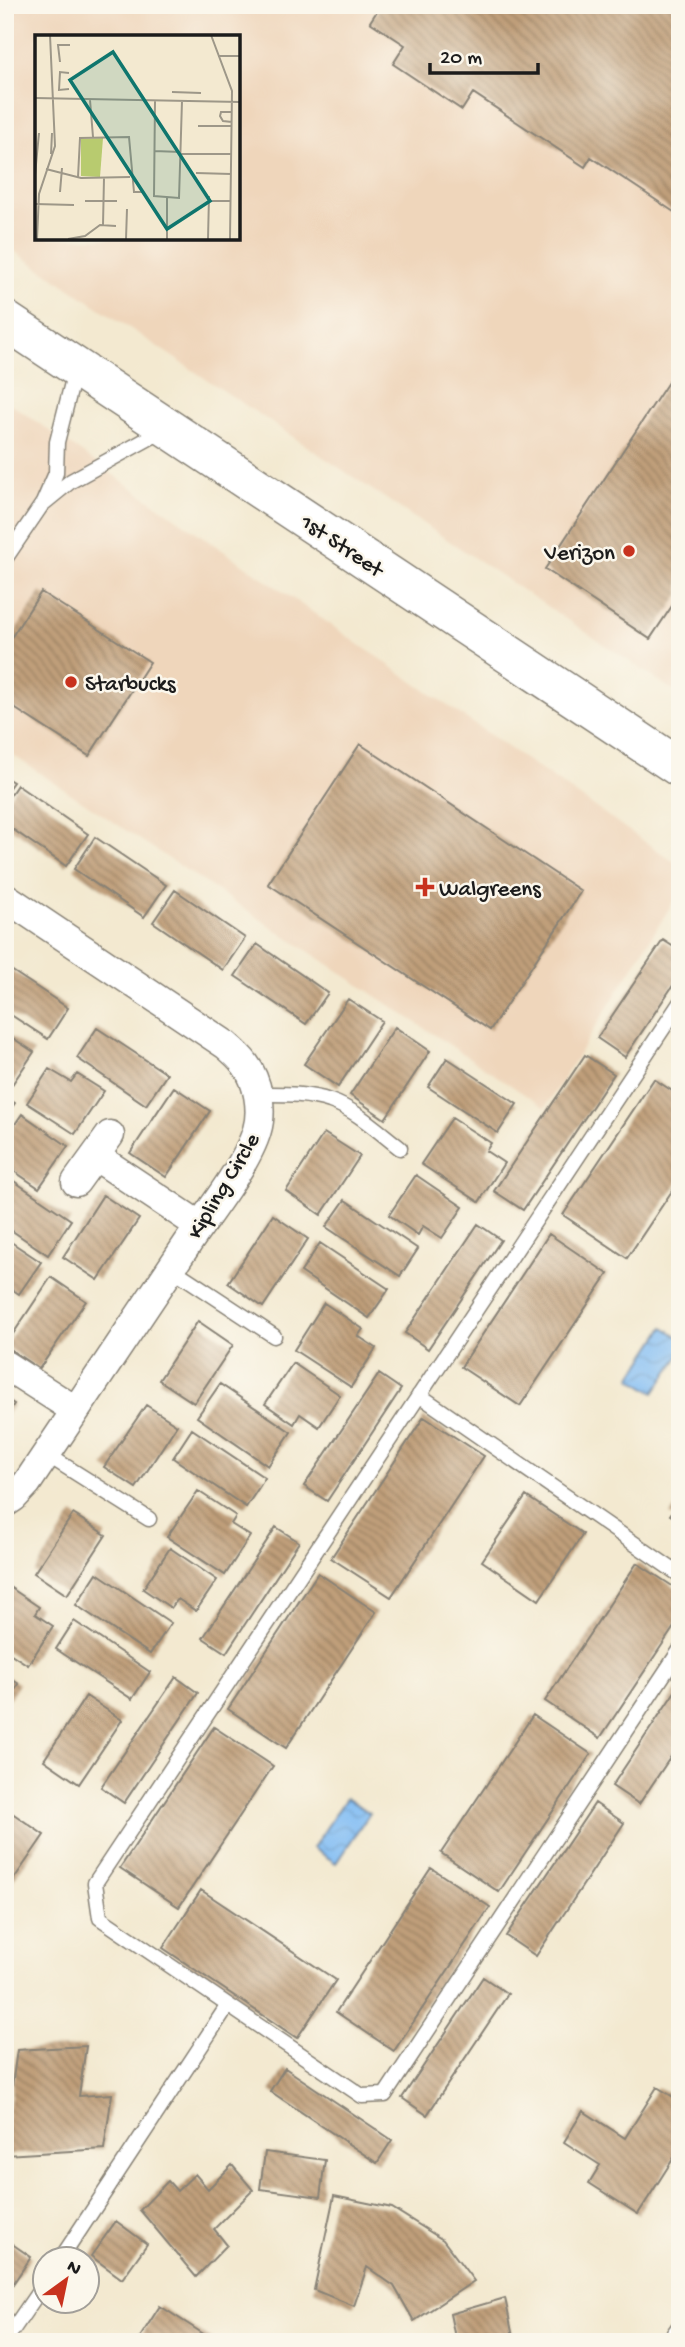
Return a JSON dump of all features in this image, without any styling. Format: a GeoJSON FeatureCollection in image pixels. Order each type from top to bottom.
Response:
{"type":"FeatureCollection","features":[{"type":"Feature","properties":{"kind":"main road","name":"1st Street"},"geometry":{"type":"LineString","coordinates":[[5,320],[680,768]]}},
{"type":"Feature","properties":{"kind":"street","name":"Kipling Circle"},"geometry":{"type":"LineString","coordinates":[[5,1503],[27,1483],[200,1226],[251,1147],[258,1129],[258,1094],[255,1081],[246,1064],[226,1045],[9,908]]}},
{"type":"Feature","properties":{"kind":"street"},"geometry":{"type":"LineString","coordinates":[[76,1182],[103,1146],[200,1226]]}},
{"type":"Feature","properties":{"kind":"street"},"geometry":{"type":"LineString","coordinates":[[5,1364],[75,1410]]}},
{"type":"Feature","properties":{"kind":"lane"},"geometry":{"type":"LineString","coordinates":[[5,559],[43,503],[56,473],[57,442],[76,367]]}},
{"type":"Feature","properties":{"kind":"lane"},"geometry":{"type":"LineString","coordinates":[[43,503],[71,481],[168,428]]}},
{"type":"Feature","properties":{"kind":"lane"},"geometry":{"type":"LineString","coordinates":[[680,1003],[95,1882],[100,1917],[362,2096],[384,2095],[680,1650]]}},
{"type":"Feature","properties":{"kind":"lane"},"geometry":{"type":"LineString","coordinates":[[258,1094],[294,1094],[332,1101],[400,1148]]}},
{"type":"Feature","properties":{"kind":"lane"},"geometry":{"type":"LineString","coordinates":[[171,1268],[274,1336]]}},
{"type":"Feature","properties":{"kind":"lane"},"geometry":{"type":"LineString","coordinates":[[419,1395],[680,1575]]}},
{"type":"Feature","properties":{"kind":"lane"},"geometry":{"type":"LineString","coordinates":[[46,1454],[149,1519]]}},
{"type":"Feature","properties":{"kind":"lane"},"geometry":{"type":"LineString","coordinates":[[69,2246],[228,2005]]}},
{"type":"Feature","properties":{"kind":"lane"},"geometry":{"type":"LineString","coordinates":[[5,2341],[32,2301]]}},
{"type":"Feature","properties":{"kind":"shaded area"},"geometry":{"type":"Polygon","coordinates":[[[5,5],[680,5],[680,695],[5,245],[5,5]]]}},
{"type":"Feature","properties":{"kind":"shaded area"},"geometry":{"type":"Polygon","coordinates":[[[5,400],[680,866],[680,891],[545,1108],[5,750],[5,400]]]}},
{"type":"Feature","properties":{"kind":"water"},"geometry":{"type":"Polygon","coordinates":[[[664,1327],[680,1338],[680,1355],[654,1393],[631,1378],[664,1327]]]}},
{"type":"Feature","properties":{"kind":"water"},"geometry":{"type":"Polygon","coordinates":[[[346,1798],[370,1813],[336,1863],[313,1848],[346,1798]]]}},
{"type":"Feature","properties":{"kind":"building"},"geometry":{"type":"Polygon","coordinates":[[[381,5],[680,5],[680,216],[591,157],[585,167],[473,93],[462,110],[393,64],[405,45],[370,22],[381,5]]]}},
{"type":"Feature","properties":{"kind":"building"},"geometry":{"type":"Polygon","coordinates":[[[680,364],[680,594],[650,639],[545,569],[680,364]]]}},
{"type":"Feature","properties":{"kind":"building","name":"Starbucks"},"geometry":{"type":"Polygon","coordinates":[[[41,592],[150,662],[89,756],[5,702],[5,647],[41,592]]]}},
{"type":"Feature","properties":{"kind":"building","name":"Walgreens"},"geometry":{"type":"Polygon","coordinates":[[[360,744],[581,891],[490,1030],[268,884],[360,744]]]}},
{"type":"Feature","properties":{"kind":"building"},"geometry":{"type":"Polygon","coordinates":[[[5,777],[13,782],[5,793],[5,777]]]}},
{"type":"Feature","properties":{"kind":"building"},"geometry":{"type":"Polygon","coordinates":[[[17,785],[88,834],[66,866],[5,824],[5,803],[17,785]]]}},
{"type":"Feature","properties":{"kind":"building"},"geometry":{"type":"Polygon","coordinates":[[[95,837],[166,885],[144,917],[74,869],[95,837]]]}},
{"type":"Feature","properties":{"kind":"building"},"geometry":{"type":"Polygon","coordinates":[[[175,890],[245,938],[223,970],[153,922],[175,890]]]}},
{"type":"Feature","properties":{"kind":"building"},"geometry":{"type":"Polygon","coordinates":[[[663,940],[680,951],[680,975],[625,1057],[597,1038],[663,940]]]}},
{"type":"Feature","properties":{"kind":"building"},"geometry":{"type":"Polygon","coordinates":[[[257,944],[328,993],[306,1024],[235,976],[257,944]]]}},
{"type":"Feature","properties":{"kind":"building"},"geometry":{"type":"Polygon","coordinates":[[[5,966],[68,1008],[48,1039],[5,1011],[5,966]]]}},
{"type":"Feature","properties":{"kind":"building"},"geometry":{"type":"Polygon","coordinates":[[[348,999],[382,1021],[338,1087],[304,1064],[348,999]]]}},
{"type":"Feature","properties":{"kind":"building"},"geometry":{"type":"Polygon","coordinates":[[[395,1027],[430,1051],[385,1119],[350,1095],[395,1027]]]}},
{"type":"Feature","properties":{"kind":"building"},"geometry":{"type":"Polygon","coordinates":[[[97,1028],[167,1074],[146,1105],[77,1058],[97,1028]]]}},
{"type":"Feature","properties":{"kind":"building"},"geometry":{"type":"Polygon","coordinates":[[[5,1033],[34,1052],[11,1086],[5,1081],[5,1033]]]}},
{"type":"Feature","properties":{"kind":"building"},"geometry":{"type":"Polygon","coordinates":[[[585,1055],[614,1074],[523,1210],[494,1191],[585,1055]]]}},
{"type":"Feature","properties":{"kind":"building"},"geometry":{"type":"Polygon","coordinates":[[[447,1058],[517,1104],[498,1133],[428,1087],[447,1058]]]}},
{"type":"Feature","properties":{"kind":"building"},"geometry":{"type":"Polygon","coordinates":[[[49,1069],[71,1082],[77,1074],[104,1091],[75,1134],[27,1103],[49,1069]]]}},
{"type":"Feature","properties":{"kind":"building"},"geometry":{"type":"Polygon","coordinates":[[[654,1079],[680,1096],[680,1179],[627,1258],[563,1215],[654,1079]]]}},
{"type":"Feature","properties":{"kind":"building"},"geometry":{"type":"Polygon","coordinates":[[[174,1087],[210,1111],[166,1177],[130,1153],[174,1087]]]}},
{"type":"Feature","properties":{"kind":"building"},"geometry":{"type":"Polygon","coordinates":[[[5,1097],[15,1103],[5,1117],[5,1097]]]}},
{"type":"Feature","properties":{"kind":"building"},"geometry":{"type":"Polygon","coordinates":[[[22,1114],[68,1146],[39,1188],[8,1167],[13,1160],[5,1155],[5,1139],[22,1114]]]}},
{"type":"Feature","properties":{"kind":"building"},"geometry":{"type":"Polygon","coordinates":[[[452,1118],[491,1143],[486,1151],[504,1163],[479,1202],[421,1164],[452,1118]]]}},
{"type":"Feature","properties":{"kind":"building"},"geometry":{"type":"Polygon","coordinates":[[[324,1133],[360,1156],[321,1215],[286,1191],[324,1133]]]}},
{"type":"Feature","properties":{"kind":"building"},"geometry":{"type":"Polygon","coordinates":[[[5,1175],[71,1220],[48,1255],[5,1226],[5,1175]]]}},
{"type":"Feature","properties":{"kind":"building"},"geometry":{"type":"Polygon","coordinates":[[[416,1175],[463,1207],[442,1238],[423,1226],[418,1235],[389,1215],[416,1175]]]}},
{"type":"Feature","properties":{"kind":"building"},"geometry":{"type":"Polygon","coordinates":[[[103,1195],[139,1219],[98,1280],[63,1257],[103,1195]]]}},
{"type":"Feature","properties":{"kind":"building"},"geometry":{"type":"Polygon","coordinates":[[[345,1200],[418,1249],[400,1276],[326,1227],[345,1200]]]}},
{"type":"Feature","properties":{"kind":"building"},"geometry":{"type":"Polygon","coordinates":[[[273,1215],[308,1239],[263,1307],[228,1283],[273,1215]]]}},
{"type":"Feature","properties":{"kind":"building"},"geometry":{"type":"Polygon","coordinates":[[[478,1224],[501,1240],[428,1349],[405,1333],[478,1224]]]}},
{"type":"Feature","properties":{"kind":"building"},"geometry":{"type":"Polygon","coordinates":[[[549,1234],[608,1274],[520,1406],[461,1367],[549,1234]]]}},
{"type":"Feature","properties":{"kind":"building"},"geometry":{"type":"Polygon","coordinates":[[[5,1238],[41,1262],[19,1294],[5,1285],[5,1238]]]}},
{"type":"Feature","properties":{"kind":"building"},"geometry":{"type":"Polygon","coordinates":[[[320,1243],[389,1289],[369,1318],[301,1272],[320,1243]]]}},
{"type":"Feature","properties":{"kind":"building"},"geometry":{"type":"Polygon","coordinates":[[[51,1277],[86,1301],[39,1369],[5,1346],[51,1277]]]}},
{"type":"Feature","properties":{"kind":"building"},"geometry":{"type":"Polygon","coordinates":[[[324,1303],[363,1329],[358,1336],[376,1348],[351,1387],[294,1350],[324,1303]]]}},
{"type":"Feature","properties":{"kind":"building"},"geometry":{"type":"Polygon","coordinates":[[[198,1321],[233,1345],[194,1403],[159,1380],[198,1321]]]}},
{"type":"Feature","properties":{"kind":"building"},"geometry":{"type":"Polygon","coordinates":[[[293,1363],[340,1395],[319,1427],[300,1414],[294,1424],[265,1404],[293,1363]]]}},
{"type":"Feature","properties":{"kind":"building"},"geometry":{"type":"Polygon","coordinates":[[[379,1374],[401,1389],[327,1501],[304,1486],[379,1374]]]}},
{"type":"Feature","properties":{"kind":"building"},"geometry":{"type":"Polygon","coordinates":[[[220,1384],[291,1432],[268,1466],[197,1417],[220,1384]]]}},
{"type":"Feature","properties":{"kind":"building"},"geometry":{"type":"Polygon","coordinates":[[[5,1398],[14,1404],[5,1418],[5,1398]]]}},
{"type":"Feature","properties":{"kind":"building"},"geometry":{"type":"Polygon","coordinates":[[[146,1405],[177,1425],[136,1488],[104,1467],[146,1405]]]}},
{"type":"Feature","properties":{"kind":"building"},"geometry":{"type":"Polygon","coordinates":[[[424,1417],[484,1456],[391,1597],[331,1558],[424,1417]]]}},
{"type":"Feature","properties":{"kind":"building"},"geometry":{"type":"Polygon","coordinates":[[[192,1429],[265,1478],[246,1507],[173,1458],[192,1429]]]}},
{"type":"Feature","properties":{"kind":"building"},"geometry":{"type":"Polygon","coordinates":[[[198,1491],[236,1516],[231,1524],[250,1536],[225,1575],[167,1537],[198,1491]]]}},
{"type":"Feature","properties":{"kind":"building"},"geometry":{"type":"Polygon","coordinates":[[[526,1496],[583,1534],[539,1600],[482,1561],[526,1496]]]}},
{"type":"Feature","properties":{"kind":"building"},"geometry":{"type":"Polygon","coordinates":[[[680,1500],[680,1521],[670,1515],[680,1500]]]}},
{"type":"Feature","properties":{"kind":"building"},"geometry":{"type":"Polygon","coordinates":[[[73,1514],[106,1535],[67,1595],[34,1573],[73,1514]]]}},
{"type":"Feature","properties":{"kind":"building"},"geometry":{"type":"Polygon","coordinates":[[[276,1527],[299,1542],[226,1653],[203,1638],[276,1527]]]}},
{"type":"Feature","properties":{"kind":"building"},"geometry":{"type":"Polygon","coordinates":[[[170,1548],[217,1580],[196,1611],[178,1599],[171,1608],[143,1589],[170,1548]]]}},
{"type":"Feature","properties":{"kind":"building"},"geometry":{"type":"Polygon","coordinates":[[[637,1563],[680,1591],[680,1618],[600,1738],[545,1701],[637,1563]]]}},
{"type":"Feature","properties":{"kind":"building"},"geometry":{"type":"Polygon","coordinates":[[[97,1573],[171,1623],[150,1654],[76,1605],[97,1573]]]}},
{"type":"Feature","properties":{"kind":"building"},"geometry":{"type":"Polygon","coordinates":[[[318,1573],[376,1612],[286,1748],[228,1709],[318,1573]]]}},
{"type":"Feature","properties":{"kind":"building"},"geometry":{"type":"Polygon","coordinates":[[[5,1584],[39,1607],[35,1614],[53,1626],[28,1665],[5,1650],[5,1584]]]}},
{"type":"Feature","properties":{"kind":"building"},"geometry":{"type":"Polygon","coordinates":[[[74,1621],[150,1672],[132,1699],[56,1649],[74,1621]]]}},
{"type":"Feature","properties":{"kind":"building"},"geometry":{"type":"Polygon","coordinates":[[[5,1675],[19,1684],[5,1705],[5,1675]]]}},
{"type":"Feature","properties":{"kind":"building"},"geometry":{"type":"Polygon","coordinates":[[[176,1677],[198,1693],[124,1803],[101,1787],[176,1677]]]}},
{"type":"Feature","properties":{"kind":"building"},"geometry":{"type":"Polygon","coordinates":[[[680,1684],[680,1743],[639,1804],[612,1786],[680,1684]]]}},
{"type":"Feature","properties":{"kind":"building"},"geometry":{"type":"Polygon","coordinates":[[[86,1696],[122,1720],[79,1784],[44,1760],[86,1696]]]}},
{"type":"Feature","properties":{"kind":"building"},"geometry":{"type":"Polygon","coordinates":[[[533,1715],[591,1754],[499,1892],[441,1853],[533,1715]]]}},
{"type":"Feature","properties":{"kind":"building"},"geometry":{"type":"Polygon","coordinates":[[[214,1727],[273,1766],[179,1907],[120,1868],[214,1727]]]}},
{"type":"Feature","properties":{"kind":"building"},"geometry":{"type":"Polygon","coordinates":[[[595,1803],[624,1823],[536,1956],[506,1936],[595,1803]]]}},
{"type":"Feature","properties":{"kind":"building"},"geometry":{"type":"Polygon","coordinates":[[[5,1808],[44,1835],[7,1889],[5,1888],[5,1808]]]}},
{"type":"Feature","properties":{"kind":"building"},"geometry":{"type":"Polygon","coordinates":[[[431,1868],[490,1907],[394,2051],[336,2012],[431,1868]]]}},
{"type":"Feature","properties":{"kind":"building"},"geometry":{"type":"Polygon","coordinates":[[[201,1890],[336,1980],[297,2038],[163,1948],[201,1890]]]}},
{"type":"Feature","properties":{"kind":"building"},"geometry":{"type":"Polygon","coordinates":[[[483,1977],[508,1994],[427,2115],[402,2098],[483,1977]]]}},
{"type":"Feature","properties":{"kind":"building"},"geometry":{"type":"Polygon","coordinates":[[[86,2046],[79,2096],[112,2094],[104,2149],[5,2155],[5,2136],[17,2050],[86,2046]]]}},
{"type":"Feature","properties":{"kind":"building"},"geometry":{"type":"Polygon","coordinates":[[[285,2068],[392,2140],[377,2163],[270,2091],[285,2068]]]}},
{"type":"Feature","properties":{"kind":"building"},"geometry":{"type":"Polygon","coordinates":[[[657,2087],[680,2101],[680,2148],[638,2214],[589,2183],[600,2165],[564,2142],[583,2111],[625,2138],[657,2087]]]}},
{"type":"Feature","properties":{"kind":"building"},"geometry":{"type":"Polygon","coordinates":[[[265,2152],[325,2160],[320,2197],[260,2189],[265,2152]]]}},
{"type":"Feature","properties":{"kind":"building"},"geometry":{"type":"Polygon","coordinates":[[[232,2165],[253,2190],[214,2229],[227,2245],[196,2277],[140,2210],[168,2181],[177,2191],[195,2174],[208,2189],[232,2165]]]}},
{"type":"Feature","properties":{"kind":"building"},"geometry":{"type":"Polygon","coordinates":[[[334,2196],[392,2208],[443,2240],[474,2281],[414,2321],[394,2286],[367,2267],[354,2306],[314,2290],[334,2196]]]}},
{"type":"Feature","properties":{"kind":"building"},"geometry":{"type":"Polygon","coordinates":[[[116,2221],[147,2244],[122,2279],[102,2264],[102,2246],[98,2246],[116,2221]]]}},
{"type":"Feature","properties":{"kind":"building"},"geometry":{"type":"Polygon","coordinates":[[[5,2239],[31,2257],[5,2296],[5,2239]]]}},
{"type":"Feature","properties":{"kind":"building"},"geometry":{"type":"Polygon","coordinates":[[[505,2298],[514,2342],[456,2342],[450,2314],[505,2298]]]}},
{"type":"Feature","properties":{"kind":"building"},"geometry":{"type":"Polygon","coordinates":[[[160,2306],[216,2342],[137,2342],[160,2306]]]}},
{"type":"Feature","properties":{"kind":"place","name":"Verizon"},"geometry":{"type":"Point","coordinates":[629,551]}},
{"type":"Feature","properties":{"kind":"place","name":"Starbucks"},"geometry":{"type":"Point","coordinates":[71,682]}},
{"type":"Feature","properties":{"kind":"place","name":"Walgreens"},"geometry":{"type":"Point","coordinates":[425,887]}}]}
